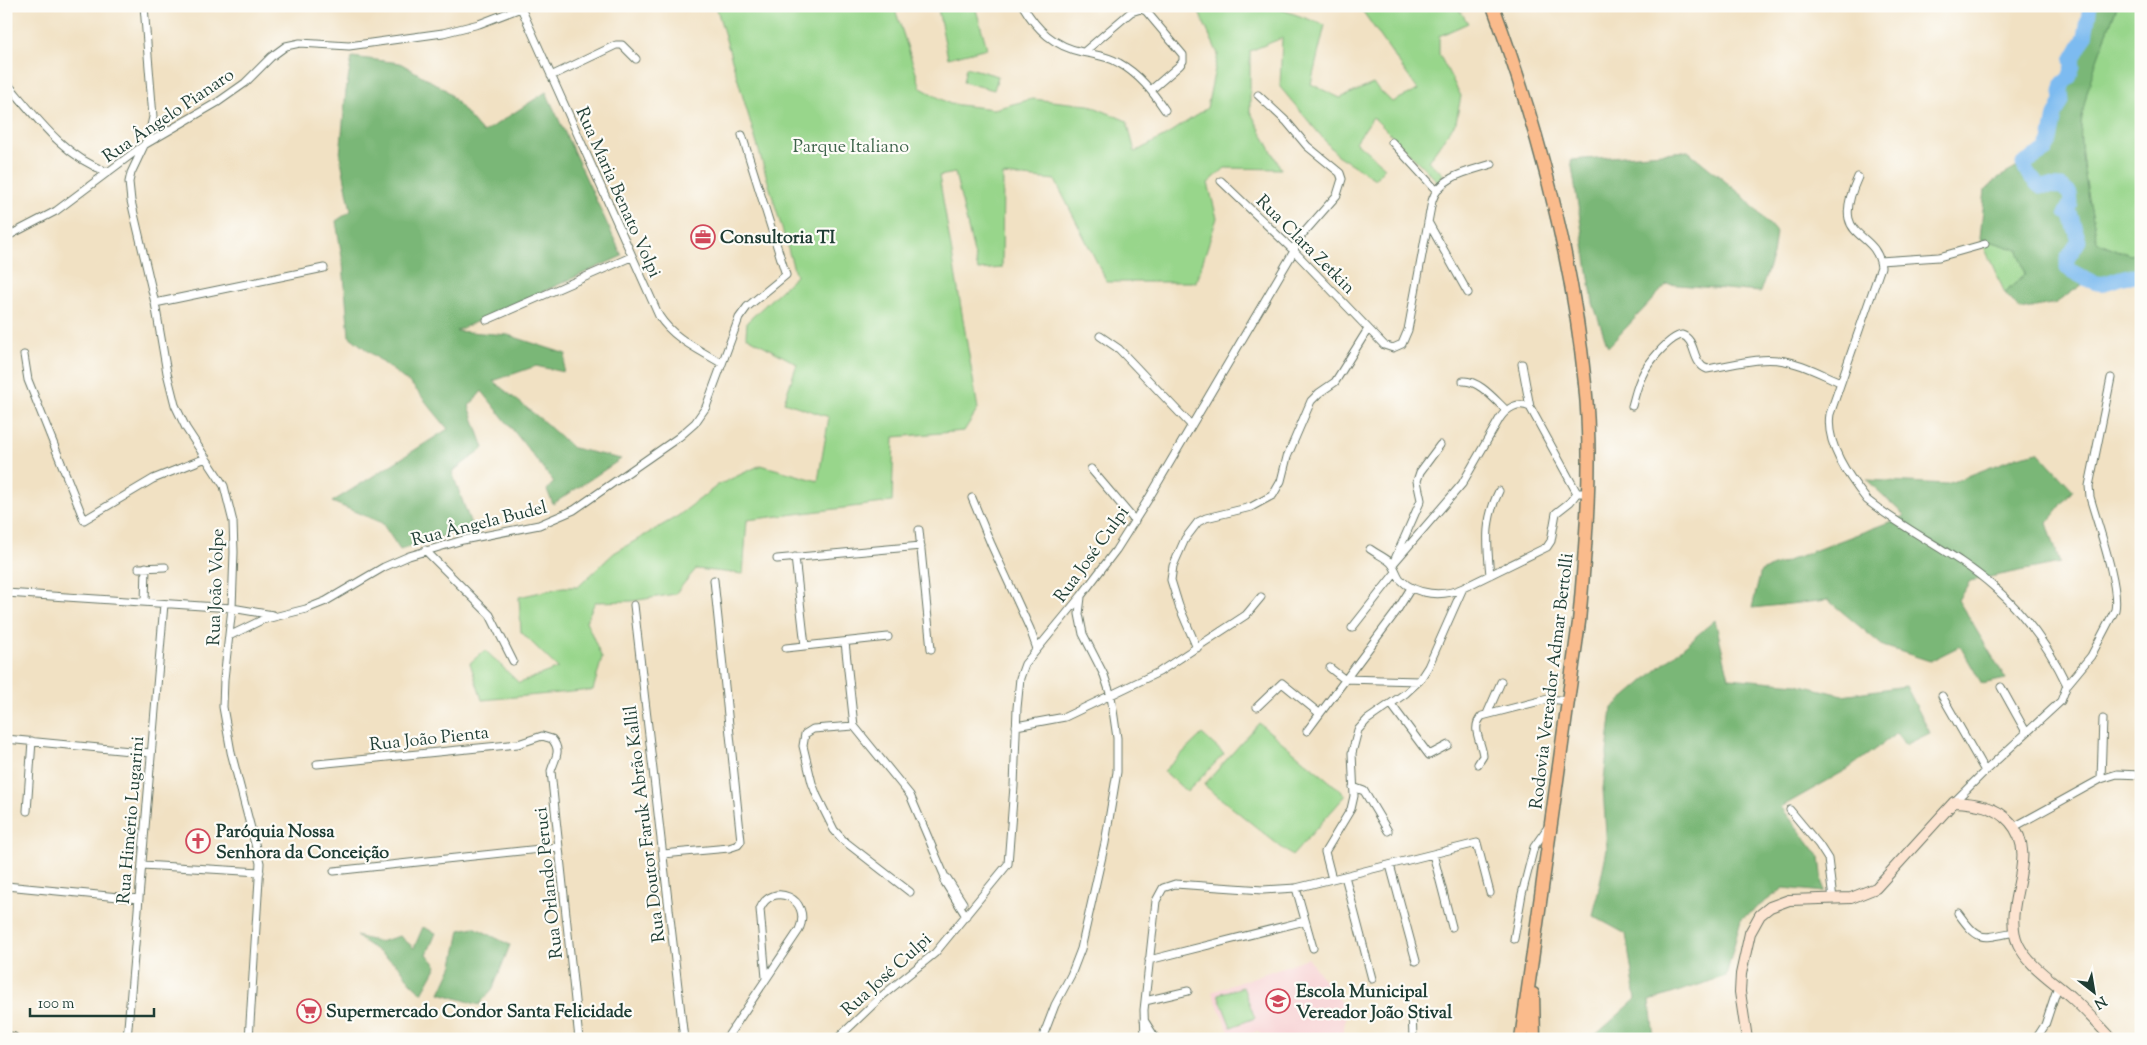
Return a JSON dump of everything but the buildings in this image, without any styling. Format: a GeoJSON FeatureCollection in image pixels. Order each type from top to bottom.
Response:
{"type":"FeatureCollection","features":[{"type":"Feature","properties":{"kind":"highway","name":"Rodovia Vereador Admar Bertolli"},"geometry":{"type":"LineString","coordinates":[[1493,6],[1543,157],[1566,261],[1585,384],[1588,437],[1582,493],[1580,613],[1521,1035]]}},
{"type":"Feature","properties":{"kind":"highway"},"geometry":{"type":"LineString","coordinates":[[1533,953],[1534,1039]]}},
{"type":"Feature","properties":{"kind":"main road"},"geometry":{"type":"LineString","coordinates":[[6,1038],[14,1039]]}},
{"type":"Feature","properties":{"kind":"street","name":"Rua João Volpe"},"geometry":{"type":"LineString","coordinates":[[144,6],[154,105],[152,127],[133,166],[129,182],[130,191],[175,405],[186,428],[224,486],[231,509],[234,552],[232,608],[224,679],[224,715],[231,752],[258,854],[260,872],[249,1039]]}},
{"type":"Feature","properties":{"kind":"street"},"geometry":{"type":"LineString","coordinates":[[1023,6],[1046,36],[1065,48],[1109,58],[1138,76],[1165,110]]}},
{"type":"Feature","properties":{"kind":"street","name":"Rua Ângelo Pianaro"},"geometry":{"type":"LineString","coordinates":[[6,237],[56,211],[144,145],[234,92],[271,57],[286,46],[300,43],[349,46],[443,33],[479,24],[523,7]]}},
{"type":"Feature","properties":{"kind":"street","name":"Rua Maria Benato Volpi"},"geometry":{"type":"LineString","coordinates":[[523,7],[551,76],[653,306],[665,326],[679,339],[721,363]]}},
{"type":"Feature","properties":{"kind":"street"},"geometry":{"type":"LineString","coordinates":[[1084,52],[1131,12],[1141,9],[1146,11],[1183,55],[1183,61],[1180,65],[1151,90]]}},
{"type":"Feature","properties":{"kind":"street"},"geometry":{"type":"LineString","coordinates":[[551,76],[616,45],[622,46],[636,59]]}},
{"type":"Feature","properties":{"kind":"street"},"geometry":{"type":"LineString","coordinates":[[6,82],[62,144],[90,165],[108,172]]}},
{"type":"Feature","properties":{"kind":"street","name":"Rua José Culpi"},"geometry":{"type":"LineString","coordinates":[[837,1039],[898,982],[930,958],[1005,870],[1010,856],[1020,678],[1025,664],[1109,560],[1135,521],[1294,251],[1296,244],[1337,195],[1342,179],[1336,168],[1307,146],[1258,95]]}},
{"type":"Feature","properties":{"kind":"street","name":"Rua Ângela Budel"},"geometry":{"type":"LineString","coordinates":[[229,636],[276,615],[315,606],[396,561],[425,550],[471,538],[539,525],[574,510],[679,437],[695,423],[706,407],[721,363],[743,312],[786,275],[742,135]]}},
{"type":"Feature","properties":{"kind":"street"},"geometry":{"type":"LineString","coordinates":[[1392,142],[1436,190]]}},
{"type":"Feature","properties":{"kind":"street"},"geometry":{"type":"LineString","coordinates":[[1468,293],[1428,222],[1436,190],[1450,179],[1492,164]]}},
{"type":"Feature","properties":{"kind":"street"},"geometry":{"type":"LineString","coordinates":[[1858,177],[1848,202],[1849,222],[1853,229],[1875,251],[1880,261],[1880,274],[1830,414],[1829,431],[1834,445],[1855,485],[1867,500],[1977,574],[2028,620],[2048,649],[2067,685]]}},
{"type":"Feature","properties":{"kind":"street","name":"Rua Clara Zetkin"},"geometry":{"type":"LineString","coordinates":[[1222,181],[1389,348],[1397,347],[1406,338],[1428,222]]}},
{"type":"Feature","properties":{"kind":"street"},"geometry":{"type":"LineString","coordinates":[[1880,261],[1939,257],[1985,244]]}},
{"type":"Feature","properties":{"kind":"street"},"geometry":{"type":"LineString","coordinates":[[487,320],[631,257]]}},
{"type":"Feature","properties":{"kind":"street"},"geometry":{"type":"LineString","coordinates":[[154,303],[324,268]]}},
{"type":"Feature","properties":{"kind":"street"},"geometry":{"type":"LineString","coordinates":[[1197,648],[1178,606],[1171,580],[1173,566],[1185,539],[1198,522],[1206,518],[1251,507],[1273,495],[1281,481],[1287,457],[1311,402],[1319,393],[1335,382],[1368,329]]}},
{"type":"Feature","properties":{"kind":"street"},"geometry":{"type":"LineString","coordinates":[[1632,406],[1644,370],[1673,338],[1682,335],[1689,340],[1698,363],[1707,368],[1776,360],[1797,364],[1840,382]]}},
{"type":"Feature","properties":{"kind":"street"},"geometry":{"type":"LineString","coordinates":[[1100,336],[1114,345],[1191,425]]}},
{"type":"Feature","properties":{"kind":"street"},"geometry":{"type":"LineString","coordinates":[[24,355],[28,380],[84,520],[153,479],[206,458]]}},
{"type":"Feature","properties":{"kind":"street"},"geometry":{"type":"LineString","coordinates":[[1370,549],[1392,564],[1402,580],[1411,588],[1426,592],[1451,593],[1547,547],[1551,541],[1556,513],[1582,493],[1530,407],[1522,364]]}},
{"type":"Feature","properties":{"kind":"street"},"geometry":{"type":"LineString","coordinates":[[1747,1039],[1740,983],[1744,956],[1754,924],[1765,911],[1781,902],[1858,897],[1876,888],[1985,770],[2061,701],[2067,685],[2091,656],[2110,621],[2116,603],[2115,586],[2090,497],[2089,486],[2110,378]]}},
{"type":"Feature","properties":{"kind":"street"},"geometry":{"type":"LineString","coordinates":[[1463,381],[1470,381],[1478,386],[1506,410]]}},
{"type":"Feature","properties":{"kind":"street"},"geometry":{"type":"LineString","coordinates":[[1392,564],[1462,484],[1506,410],[1522,404],[1530,407]]}},
{"type":"Feature","properties":{"kind":"street"},"geometry":{"type":"LineString","coordinates":[[1392,564],[1421,500],[1418,482],[1420,472],[1440,445]]}},
{"type":"Feature","properties":{"kind":"street"},"geometry":{"type":"LineString","coordinates":[[1091,469],[1135,521]]}},
{"type":"Feature","properties":{"kind":"street"},"geometry":{"type":"LineString","coordinates":[[1490,575],[1487,524],[1490,508],[1499,491]]}},
{"type":"Feature","properties":{"kind":"street"},"geometry":{"type":"LineString","coordinates":[[972,498],[1037,649]]}},
{"type":"Feature","properties":{"kind":"street"},"geometry":{"type":"LineString","coordinates":[[920,530],[931,648]]}},
{"type":"Feature","properties":{"kind":"street"},"geometry":{"type":"LineString","coordinates":[[777,559],[921,546]]}},
{"type":"Feature","properties":{"kind":"street"},"geometry":{"type":"LineString","coordinates":[[425,550],[490,615],[513,661]]}},
{"type":"Feature","properties":{"kind":"street"},"geometry":{"type":"LineString","coordinates":[[795,558],[805,646]]}},
{"type":"Feature","properties":{"kind":"street"},"geometry":{"type":"LineString","coordinates":[[145,602],[142,568],[165,567]]}},
{"type":"Feature","properties":{"kind":"street"},"geometry":{"type":"LineString","coordinates":[[1352,628],[1396,572]]}},
{"type":"Feature","properties":{"kind":"street"},"geometry":{"type":"LineString","coordinates":[[663,854],[729,848],[738,845],[742,836],[714,580]]}},
{"type":"Feature","properties":{"kind":"street"},"geometry":{"type":"LineString","coordinates":[[1307,731],[1344,679],[1396,612],[1411,588]]}},
{"type":"Feature","properties":{"kind":"street"},"geometry":{"type":"LineString","coordinates":[[1332,879],[1325,852],[1351,809],[1353,787],[1352,753],[1358,730],[1367,720],[1419,682],[1428,667],[1463,588]]}},
{"type":"Feature","properties":{"kind":"street"},"geometry":{"type":"LineString","coordinates":[[6,593],[232,608],[276,615]]}},
{"type":"Feature","properties":{"kind":"street"},"geometry":{"type":"LineString","coordinates":[[1042,1039],[1054,1005],[1071,975],[1082,949],[1108,827],[1118,761],[1111,696],[1106,680],[1083,634],[1080,614],[1081,596]]}},
{"type":"Feature","properties":{"kind":"street"},"geometry":{"type":"LineString","coordinates":[[1016,726],[1065,717],[1165,668],[1246,615],[1261,597]]}},
{"type":"Feature","properties":{"kind":"street","name":"Rua Himério Lugarini"},"geometry":{"type":"LineString","coordinates":[[127,1039],[164,604]]}},
{"type":"Feature","properties":{"kind":"street","name":"Rua Doutor Faruk Abrão Kallil"},"geometry":{"type":"LineString","coordinates":[[634,605],[684,1039]]}},
{"type":"Feature","properties":{"kind":"street"},"geometry":{"type":"LineString","coordinates":[[786,648],[888,637]]}},
{"type":"Feature","properties":{"kind":"street"},"geometry":{"type":"LineString","coordinates":[[845,642],[854,726],[910,795],[945,877],[944,881],[968,914]]}},
{"type":"Feature","properties":{"kind":"street"},"geometry":{"type":"LineString","coordinates":[[1330,668],[1344,679],[1419,682]]}},
{"type":"Feature","properties":{"kind":"street"},"geometry":{"type":"LineString","coordinates":[[1487,714],[1501,682]]}},
{"type":"Feature","properties":{"kind":"street"},"geometry":{"type":"LineString","coordinates":[[1257,707],[1282,683],[1319,713]]}},
{"type":"Feature","properties":{"kind":"street"},"geometry":{"type":"LineString","coordinates":[[2001,687],[2026,732]]}},
{"type":"Feature","properties":{"kind":"street"},"geometry":{"type":"LineString","coordinates":[[1942,696],[1985,770]]}},
{"type":"Feature","properties":{"kind":"street"},"geometry":{"type":"LineString","coordinates":[[1478,764],[1483,756],[1476,731],[1478,721],[1487,714],[1548,698],[1569,701]]}},
{"type":"Feature","properties":{"kind":"street"},"geometry":{"type":"LineString","coordinates":[[1391,704],[1429,755],[1448,745]]}},
{"type":"Feature","properties":{"kind":"street"},"geometry":{"type":"LineString","coordinates":[[2101,779],[2103,718]]}},
{"type":"Feature","properties":{"kind":"street"},"geometry":{"type":"LineString","coordinates":[[854,726],[813,729],[805,734],[803,746],[812,783],[821,805],[838,835],[910,892]]}},
{"type":"Feature","properties":{"kind":"street","name":"Rua João Pienta"},"geometry":{"type":"LineString","coordinates":[[317,764],[518,744],[542,736]]}},
{"type":"Feature","properties":{"kind":"street","name":"Rua Orlando Peruci"},"geometry":{"type":"LineString","coordinates":[[542,736],[552,739],[558,749],[558,755],[551,771],[579,1039]]}},
{"type":"Feature","properties":{"kind":"street"},"geometry":{"type":"LineString","coordinates":[[6,739],[151,752]]}},
{"type":"Feature","properties":{"kind":"street"},"geometry":{"type":"LineString","coordinates":[[27,812],[32,741]]}},
{"type":"Feature","properties":{"kind":"street"},"geometry":{"type":"LineString","coordinates":[[2014,827],[2101,779],[2117,774],[2141,775]]}},
{"type":"Feature","properties":{"kind":"street"},"geometry":{"type":"LineString","coordinates":[[1353,787],[1364,791],[1388,831]]}},
{"type":"Feature","properties":{"kind":"street"},"geometry":{"type":"LineString","coordinates":[[1954,802],[1986,806],[1998,812],[2014,827],[2022,846],[2023,859],[2013,909],[2014,932],[2030,962],[2058,986],[2112,1039]]}},
{"type":"Feature","properties":{"kind":"street"},"geometry":{"type":"LineString","coordinates":[[1790,810],[1820,845],[1828,859],[1832,898]]}},
{"type":"Feature","properties":{"kind":"street"},"geometry":{"type":"LineString","coordinates":[[1514,939],[1522,894],[1534,847],[1552,823]]}},
{"type":"Feature","properties":{"kind":"street"},"geometry":{"type":"LineString","coordinates":[[1145,1039],[1145,1001],[1156,901],[1163,888],[1183,884],[1263,890],[1296,888],[1477,843],[1490,893]]}},
{"type":"Feature","properties":{"kind":"street"},"geometry":{"type":"LineString","coordinates":[[334,871],[559,847]]}},
{"type":"Feature","properties":{"kind":"street"},"geometry":{"type":"LineString","coordinates":[[1433,854],[1452,927]]}},
{"type":"Feature","properties":{"kind":"street"},"geometry":{"type":"LineString","coordinates":[[142,864],[260,872]]}},
{"type":"Feature","properties":{"kind":"street"},"geometry":{"type":"LineString","coordinates":[[1390,865],[1416,961]]}},
{"type":"Feature","properties":{"kind":"street"},"geometry":{"type":"LineString","coordinates":[[1345,876],[1372,979]]}},
{"type":"Feature","properties":{"kind":"street"},"geometry":{"type":"LineString","coordinates":[[6,886],[139,899]]}},
{"type":"Feature","properties":{"kind":"street"},"geometry":{"type":"LineString","coordinates":[[1296,888],[1313,948]]}},
{"type":"Feature","properties":{"kind":"street"},"geometry":{"type":"LineString","coordinates":[[726,1039],[799,930],[803,918],[800,905],[789,896],[777,895],[762,904],[759,915],[766,978]]}},
{"type":"Feature","properties":{"kind":"street"},"geometry":{"type":"LineString","coordinates":[[1958,913],[1970,931],[1979,936],[1992,937],[2014,932]]}},
{"type":"Feature","properties":{"kind":"street"},"geometry":{"type":"LineString","coordinates":[[1149,960],[1305,921]]}},
{"type":"Feature","properties":{"kind":"street"},"geometry":{"type":"LineString","coordinates":[[2036,1039],[2045,1025],[2058,986]]}},
{"type":"Feature","properties":{"kind":"street"},"geometry":{"type":"LineString","coordinates":[[1145,1001],[1188,991]]}},
{"type":"Feature","properties":{"kind":"street"},"geometry":{"type":"LineString","coordinates":[[1412,1011],[1413,1039]]}},
{"type":"Feature","properties":{"kind":"street"},"geometry":{"type":"LineString","coordinates":[[1144,1020],[1156,1039]]}},
{"type":"Feature","properties":{"kind":"shaded area","name":"Escola Municipal Vereador João Stival"},"geometry":{"type":"Polygon","coordinates":[[[1308,958],[1346,1010],[1343,1039],[1264,1039],[1258,1031],[1240,1039],[1232,1039],[1212,992],[1308,958]]]}},
{"type":"Feature","properties":{"kind":"green space","name":"Parque Italiano"},"geometry":{"type":"Polygon","coordinates":[[[716,6],[894,6],[921,88],[950,104],[994,109],[1032,99],[1089,105],[1127,121],[1135,152],[1167,135],[1207,108],[1218,54],[1196,6],[1279,6],[1280,9],[1325,25],[1311,84],[1340,98],[1373,84],[1392,102],[1418,90],[1359,6],[1457,6],[1468,23],[1439,36],[1439,54],[1461,96],[1456,122],[1428,161],[1443,174],[1439,183],[1373,117],[1356,142],[1385,167],[1375,179],[1337,155],[1280,87],[1282,38],[1250,51],[1250,111],[1281,169],[1225,168],[1208,183],[1217,218],[1196,282],[1107,282],[1055,180],[1003,175],[1002,268],[978,270],[955,173],[939,176],[978,409],[964,431],[894,437],[892,502],[747,520],[743,574],[696,569],[675,594],[633,601],[595,602],[586,621],[602,658],[593,690],[482,700],[470,663],[485,650],[519,683],[558,668],[521,632],[519,597],[563,587],[578,587],[614,553],[678,516],[718,485],[761,465],[818,481],[829,417],[784,402],[797,364],[746,336],[747,322],[796,276],[716,6]]]}},
{"type":"Feature","properties":{"kind":"green space"},"geometry":{"type":"Polygon","coordinates":[[[954,6],[975,6],[987,48],[948,58],[938,9],[954,6]]]}},
{"type":"Feature","properties":{"kind":"green space"},"geometry":{"type":"Polygon","coordinates":[[[2088,6],[2117,6],[2091,79],[2081,124],[2083,166],[2097,242],[2130,255],[2141,252],[2141,267],[2131,274],[2086,282],[2056,303],[2020,310],[2005,293],[2025,274],[2018,250],[1980,238],[1985,190],[1998,178],[2034,158],[2046,143],[2082,34],[2088,6]]]}},
{"type":"Feature","properties":{"kind":"green space"},"geometry":{"type":"Polygon","coordinates":[[[2117,6],[2141,6],[2141,252],[2130,255],[2097,242],[2083,166],[2081,137],[2083,109],[2090,79],[2117,6]]]}},
{"type":"Feature","properties":{"kind":"green space"},"geometry":{"type":"Polygon","coordinates":[[[352,57],[400,63],[446,90],[483,133],[546,92],[622,256],[456,331],[508,335],[566,354],[563,372],[536,366],[493,381],[573,448],[621,459],[553,504],[547,490],[554,482],[482,391],[469,406],[484,448],[452,472],[472,527],[400,550],[382,523],[332,502],[448,429],[413,386],[349,336],[343,263],[336,221],[351,211],[340,155],[346,91],[352,57]]]}},
{"type":"Feature","properties":{"kind":"green space"},"geometry":{"type":"Polygon","coordinates":[[[966,67],[998,76],[994,90],[963,82],[966,67]]]}},
{"type":"Feature","properties":{"kind":"green space"},"geometry":{"type":"Polygon","coordinates":[[[1688,151],[1742,195],[1776,232],[1773,255],[1760,292],[1667,284],[1608,347],[1593,303],[1571,160],[1688,151]]]}},
{"type":"Feature","properties":{"kind":"green space"},"geometry":{"type":"Polygon","coordinates":[[[1980,238],[2018,250],[2025,274],[2005,293],[1980,238]]]}},
{"type":"Feature","properties":{"kind":"green space"},"geometry":{"type":"Polygon","coordinates":[[[2038,452],[2073,490],[2047,523],[2060,563],[1970,581],[1958,600],[2006,679],[1982,684],[1960,646],[1930,661],[1883,646],[1828,600],[1752,608],[1761,571],[1905,516],[1867,480],[1947,484],[2017,457],[2038,452]]]}},
{"type":"Feature","properties":{"kind":"green space"},"geometry":{"type":"Polygon","coordinates":[[[1715,620],[1729,678],[1797,684],[1842,695],[1906,686],[1930,733],[1905,745],[1897,733],[1848,769],[1781,807],[1820,857],[1824,892],[1784,888],[1741,919],[1726,976],[1650,1001],[1654,1039],[1591,1039],[1636,999],[1626,934],[1593,916],[1607,849],[1603,789],[1612,708],[1715,620]]]}},
{"type":"Feature","properties":{"kind":"green space"},"geometry":{"type":"Polygon","coordinates":[[[1259,723],[1346,795],[1292,856],[1204,785],[1259,723]]]}},
{"type":"Feature","properties":{"kind":"green space"},"geometry":{"type":"Polygon","coordinates":[[[1202,734],[1224,754],[1187,792],[1164,771],[1202,734]]]}},
{"type":"Feature","properties":{"kind":"green space"},"geometry":{"type":"Polygon","coordinates":[[[423,927],[436,933],[427,954],[437,966],[422,993],[411,983],[399,966],[356,936],[379,942],[400,936],[414,948],[423,927]]]}},
{"type":"Feature","properties":{"kind":"green space"},"geometry":{"type":"Polygon","coordinates":[[[474,927],[510,945],[493,988],[479,1005],[440,993],[453,965],[460,930],[474,927]]]}},
{"type":"Feature","properties":{"kind":"green space"},"geometry":{"type":"Polygon","coordinates":[[[1243,987],[1255,1018],[1231,1027],[1218,994],[1243,987]]]}},
{"type":"Feature","properties":{"kind":"green space"},"geometry":{"type":"Polygon","coordinates":[[[728,1034],[725,1039],[689,1039],[689,1037],[728,1034]]]}},
{"type":"Feature","properties":{"kind":"waterway"},"geometry":{"type":"LineString","coordinates":[[2090,6],[2085,37],[2072,60],[2073,66],[2069,78],[2063,83],[2061,91],[2062,101],[2055,115],[2050,141],[2045,151],[2023,164],[2028,174],[2039,186],[2062,187],[2070,194],[2071,203],[2066,212],[2071,216],[2079,241],[2067,259],[2067,268],[2097,283],[2107,283],[2128,276],[2141,278]]}},
{"type":"Feature","properties":{"kind":"place","name":"Consultoria TI"},"geometry":{"type":"Point","coordinates":[703,237]}},
{"type":"Feature","properties":{"kind":"place","name":"Paróquia Nossa Senhora da Conceição"},"geometry":{"type":"Point","coordinates":[198,841]}},
{"type":"Feature","properties":{"kind":"place","name":"Escola Municipal Vereador João Stival"},"geometry":{"type":"Point","coordinates":[1278,1001]}},
{"type":"Feature","properties":{"kind":"place","name":"Supermercado Condor Santa Felicidade"},"geometry":{"type":"Point","coordinates":[309,1011]}}]}
